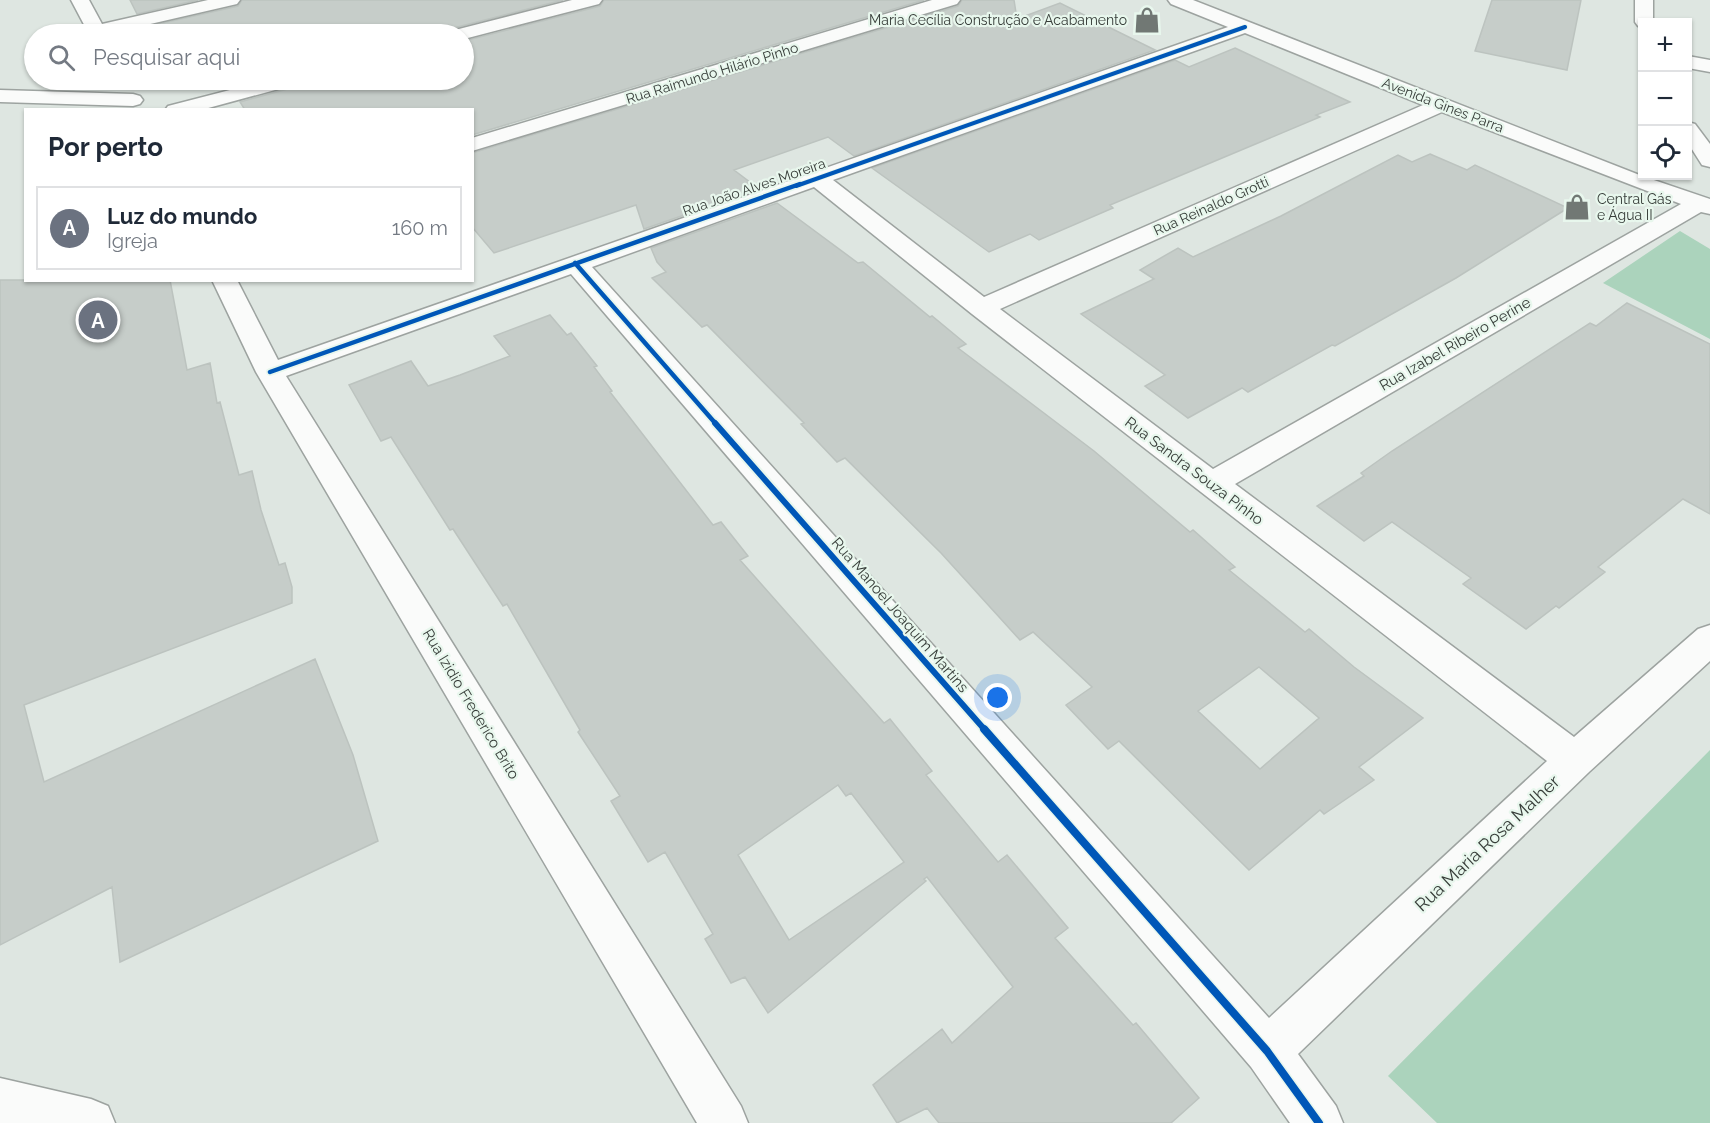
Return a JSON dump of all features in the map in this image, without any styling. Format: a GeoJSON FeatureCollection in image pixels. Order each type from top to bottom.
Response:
{"type":"FeatureCollection","features":[{"type":"Feature","properties":{"kind":"street"},"geometry":{"type":"LineString","coordinates":[[80,0],[93,24]]}},
{"type":"Feature","properties":{"kind":"street"},"geometry":{"type":"LineString","coordinates":[[134,24],[231,0]]}},
{"type":"Feature","properties":{"kind":"street"},"geometry":{"type":"LineString","coordinates":[[474,31],[593,0]]}},
{"type":"Feature","properties":{"kind":"street","name":"Rua Raimundo Hilário Pinho"},"geometry":{"type":"LineString","coordinates":[[474,145],[951,0]]}},
{"type":"Feature","properties":{"kind":"street"},"geometry":{"type":"LineString","coordinates":[[1644,0],[1644,18]]}},
{"type":"Feature","properties":{"kind":"street","name":"Avenida Gines Parra"},"geometry":{"type":"LineString","coordinates":[[1180,1],[1441,105],[1705,205]]}},
{"type":"Feature","properties":{"kind":"street","name":"Rua João Alves Moreira"},"geometry":{"type":"LineString","coordinates":[[270,372],[1245,27]]}},
{"type":"Feature","properties":{"kind":"street"},"geometry":{"type":"LineString","coordinates":[[1692,63],[1710,66]]}},
{"type":"Feature","properties":{"kind":"street"},"geometry":{"type":"LineString","coordinates":[[127,90],[135,105]]}},
{"type":"Feature","properties":{"kind":"street"},"geometry":{"type":"LineString","coordinates":[[184,108],[252,90]]}},
{"type":"Feature","properties":{"kind":"street"},"geometry":{"type":"LineString","coordinates":[[0,96],[135,105]]}},
{"type":"Feature","properties":{"kind":"street","name":"Rua Reinaldo Grotti"},"geometry":{"type":"LineString","coordinates":[[981,308],[1441,105]]}},
{"type":"Feature","properties":{"kind":"street"},"geometry":{"type":"LineString","coordinates":[[1692,134],[1710,160]]}},
{"type":"Feature","properties":{"kind":"street","name":"Rua Sandra Souza Pinho"},"geometry":{"type":"LineString","coordinates":[[816,178],[981,308],[1575,759]]}},
{"type":"Feature","properties":{"kind":"street","name":"Rua Izabel Ribeiro Perine"},"geometry":{"type":"LineString","coordinates":[[1211,484],[1705,205]]}},
{"type":"Feature","properties":{"kind":"street","name":"Rua Manoel Joaquim Martins"},"geometry":{"type":"LineString","coordinates":[[575,263],[1267,1051],[1319,1123]]}},
{"type":"Feature","properties":{"kind":"street","name":"Rua Izidio Frederico Brito"},"geometry":{"type":"LineString","coordinates":[[225,282],[270,372],[724,1123]]}},
{"type":"Feature","properties":{"kind":"street","name":"Rua Maria Rosa Malher"},"geometry":{"type":"LineString","coordinates":[[1267,1051],[1575,759],[1710,639]]}},
{"type":"Feature","properties":{"kind":"street"},"geometry":{"type":"LineString","coordinates":[[0,1102],[91,1123]]}},
{"type":"Feature","properties":{"kind":"green space"},"geometry":{"type":"Polygon","coordinates":[[[1680,231],[1710,249],[1710,339],[1603,283],[1680,231]]]}},
{"type":"Feature","properties":{"kind":"green space"},"geometry":{"type":"Polygon","coordinates":[[[1710,750],[1710,1123],[1437,1123],[1388,1076],[1710,750]]]}},
{"type":"Feature","properties":{"kind":"building"},"geometry":{"type":"Polygon","coordinates":[[[130,0],[198,0],[137,14],[130,0]]]}},
{"type":"Feature","properties":{"kind":"building"},"geometry":{"type":"Polygon","coordinates":[[[242,0],[563,0],[470,24],[158,24],[238,6],[242,0]]]}},
{"type":"Feature","properties":{"kind":"building"},"geometry":{"type":"Polygon","coordinates":[[[604,0],[924,0],[474,134],[474,108],[244,108],[240,102],[284,90],[474,90],[474,38],[600,6],[604,0]]]}},
{"type":"Feature","properties":{"kind":"building"},"geometry":{"type":"Polygon","coordinates":[[[962,0],[1014,0],[1017,19],[1060,3],[1155,50],[854,156],[828,137],[734,170],[759,189],[644,229],[636,205],[494,253],[474,229],[474,152],[958,6],[962,0]]]}},
{"type":"Feature","properties":{"kind":"building"},"geometry":{"type":"Polygon","coordinates":[[[1492,0],[1581,0],[1567,70],[1475,51],[1492,0]]]}},
{"type":"Feature","properties":{"kind":"building"},"geometry":{"type":"Polygon","coordinates":[[[1235,48],[1350,102],[1316,115],[1320,117],[1110,205],[1113,208],[1039,240],[1030,234],[989,252],[872,168],[1175,60],[1189,67],[1235,48]]]}},
{"type":"Feature","properties":{"kind":"building"},"geometry":{"type":"Polygon","coordinates":[[[1430,154],[1467,170],[1475,165],[1568,208],[1456,278],[1335,346],[1332,345],[1248,392],[1242,388],[1188,418],[1145,386],[1165,375],[1081,314],[1154,279],[1140,270],[1178,248],[1193,257],[1281,216],[1398,155],[1412,162],[1430,154]]]}},
{"type":"Feature","properties":{"kind":"building"},"geometry":{"type":"Polygon","coordinates":[[[777,203],[858,263],[863,262],[930,317],[932,316],[966,344],[958,348],[1094,451],[1190,532],[1193,530],[1235,567],[1229,570],[1305,632],[1309,629],[1354,667],[1423,718],[1359,767],[1374,780],[1324,814],[1320,810],[1249,870],[1119,741],[1108,749],[1066,705],[1092,687],[1033,632],[1020,640],[941,553],[845,458],[837,462],[801,424],[804,423],[707,325],[702,327],[652,278],[666,272],[657,262],[651,248],[777,203]],[[1259,667],[1198,711],[1260,769],[1319,718],[1259,667]]]}},
{"type":"Feature","properties":{"kind":"building"},"geometry":{"type":"Polygon","coordinates":[[[0,280],[170,282],[187,370],[210,363],[217,403],[220,402],[239,475],[252,471],[261,510],[279,565],[285,563],[292,587],[292,603],[24,705],[44,782],[315,659],[353,755],[378,841],[120,962],[112,887],[0,945],[0,280]]]}},
{"type":"Feature","properties":{"kind":"building"},"geometry":{"type":"Polygon","coordinates":[[[1627,303],[1710,344],[1710,514],[1683,499],[1598,567],[1605,572],[1559,608],[1556,606],[1526,629],[1463,584],[1471,578],[1392,522],[1364,541],[1317,506],[1364,476],[1361,473],[1392,451],[1590,323],[1596,326],[1627,303]]]}},
{"type":"Feature","properties":{"kind":"building"},"geometry":{"type":"Polygon","coordinates":[[[550,315],[567,335],[571,333],[597,366],[594,367],[612,391],[610,392],[713,525],[721,522],[748,556],[740,560],[884,723],[890,719],[932,771],[926,775],[998,862],[1007,855],[1068,928],[1055,938],[1133,1025],[1136,1023],[1199,1098],[1171,1123],[939,1123],[927,1108],[897,1123],[873,1085],[942,1029],[952,1043],[1013,987],[927,877],[924,879],[926,881],[768,1013],[745,977],[731,983],[705,939],[713,934],[665,852],[648,862],[611,801],[620,796],[578,732],[580,730],[507,604],[503,606],[453,529],[450,530],[391,437],[381,441],[349,385],[411,361],[428,386],[510,356],[494,336],[550,315]],[[838,785],[738,855],[789,940],[904,862],[851,793],[846,796],[838,785]]]}},
{"type":"Feature","properties":{"kind":"cycle path"},"geometry":{"type":"LineString","coordinates":[[270,372],[1245,27]]}},
{"type":"Feature","properties":{"kind":"cycle path"},"geometry":{"type":"LineString","coordinates":[[575,263],[1267,1051],[1319,1123]]}},
{"type":"Feature","properties":{"kind":"place","name":"Maria Cecília Construção e Acabamento"},"geometry":{"type":"Point","coordinates":[1147,20]}},
{"type":"Feature","properties":{"kind":"place","name":"Central Gás e Água II"},"geometry":{"type":"Point","coordinates":[1577,207]}},
{"type":"Feature","properties":{"kind":"place","name":"Luz do mundo"},"geometry":{"type":"Point","coordinates":[98,320]}}]}
